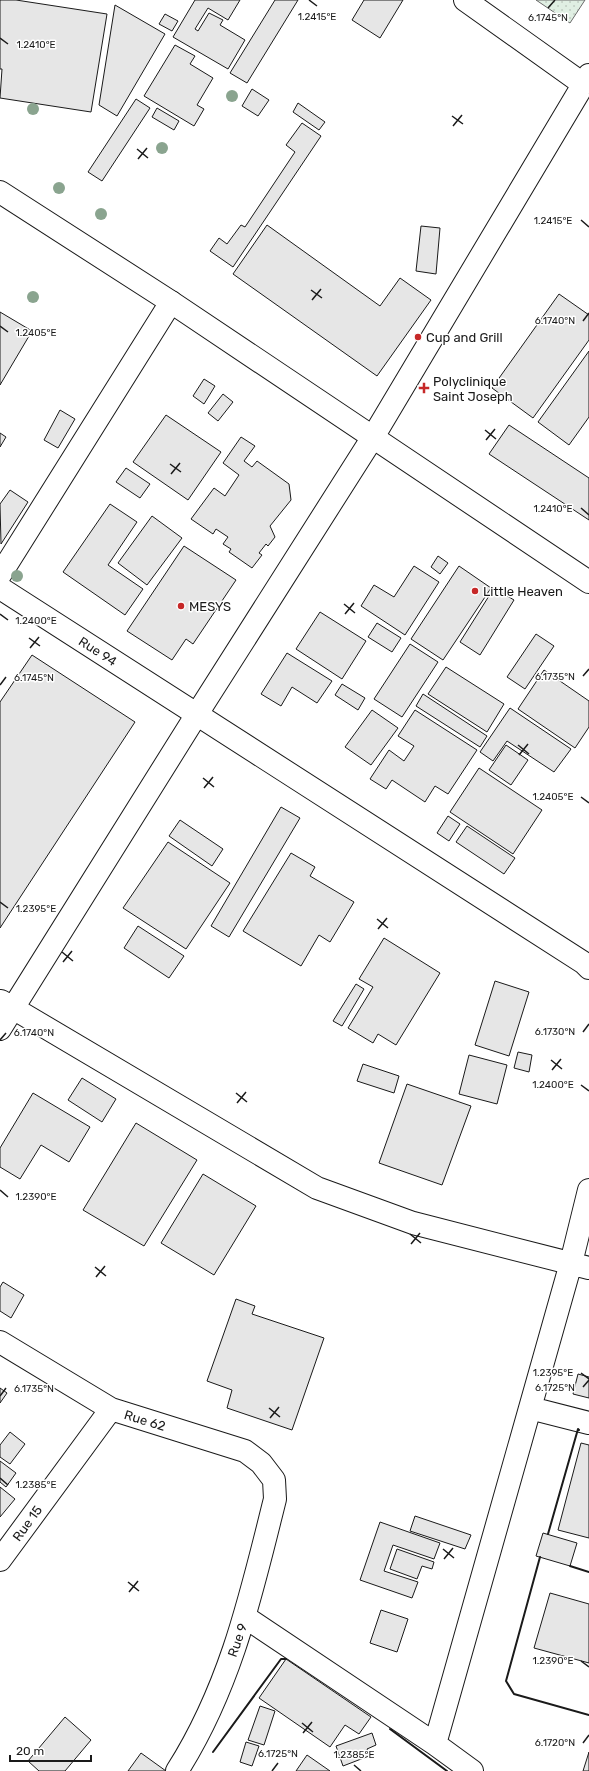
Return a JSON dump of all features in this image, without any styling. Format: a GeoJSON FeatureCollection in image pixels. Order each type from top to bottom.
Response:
{"type":"FeatureCollection","features":[{"type":"Feature","properties":{"kind":"street"},"geometry":{"type":"LineString","coordinates":[[0,1029],[6,1005],[197,714],[373,437],[586,79],[465,0]]}},
{"type":"Feature","properties":{"kind":"street"},"geometry":{"type":"LineString","coordinates":[[0,192],[171,302],[589,582]]}},
{"type":"Feature","properties":{"kind":"street"},"geometry":{"type":"LineString","coordinates":[[0,575],[171,302]]}},
{"type":"Feature","properties":{"kind":"street","name":"Rue 94"},"geometry":{"type":"LineString","coordinates":[[0,588],[584,963],[589,968]]}},
{"type":"Feature","properties":{"kind":"street"},"geometry":{"type":"LineString","coordinates":[[6,1005],[318,1188],[412,1224],[580,1265]]}},
{"type":"Feature","properties":{"kind":"street"},"geometry":{"type":"LineString","coordinates":[[435,1744],[530,1408],[580,1265],[589,1190]]}},
{"type":"Feature","properties":{"kind":"street","name":"Rue 62"},"geometry":{"type":"LineString","coordinates":[[0,1342],[111,1409],[245,1451],[261,1463],[274,1480],[275,1499]]}},
{"type":"Feature","properties":{"kind":"street"},"geometry":{"type":"LineString","coordinates":[[530,1408],[589,1423]]}},
{"type":"Feature","properties":{"kind":"street","name":"Rue 15"},"geometry":{"type":"LineString","coordinates":[[0,1560],[111,1409]]}},
{"type":"Feature","properties":{"kind":"street","name":"Rue 9"},"geometry":{"type":"LineString","coordinates":[[177,1771],[195,1743],[223,1681],[245,1617],[275,1499]]}},
{"type":"Feature","properties":{"kind":"street"},"geometry":{"type":"LineString","coordinates":[[245,1617],[435,1744],[472,1771]]}},
{"type":"Feature","properties":{"kind":"green space"},"geometry":{"type":"Polygon","coordinates":[[[536,0],[585,0],[570,23],[536,0]]]}},
{"type":"Feature","properties":{"kind":"building"},"geometry":{"type":"Polygon","coordinates":[[[0,0],[16,0],[107,14],[91,112],[0,98],[2,69],[0,69],[0,0]]]}},
{"type":"Feature","properties":{"kind":"building"},"geometry":{"type":"Polygon","coordinates":[[[195,0],[240,0],[228,20],[208,8],[195,29],[198,31],[209,13],[223,20],[220,25],[245,40],[228,69],[173,37],[195,0]]]}},
{"type":"Feature","properties":{"kind":"building"},"geometry":{"type":"Polygon","coordinates":[[[275,0],[298,0],[247,83],[230,73],[275,0]]]}},
{"type":"Feature","properties":{"kind":"building"},"geometry":{"type":"Polygon","coordinates":[[[364,0],[403,0],[380,38],[352,20],[364,0]]]}},
{"type":"Feature","properties":{"kind":"building"},"geometry":{"type":"Polygon","coordinates":[[[115,5],[165,34],[117,116],[99,105],[115,5]]]}},
{"type":"Feature","properties":{"kind":"building"},"geometry":{"type":"Polygon","coordinates":[[[165,14],[178,21],[172,31],[159,24],[165,14]]]}},
{"type":"Feature","properties":{"kind":"building"},"geometry":{"type":"Polygon","coordinates":[[[175,45],[195,56],[190,64],[213,78],[197,105],[204,109],[194,126],[144,96],[175,45]]]}},
{"type":"Feature","properties":{"kind":"building"},"geometry":{"type":"Polygon","coordinates":[[[252,89],[269,100],[258,116],[242,106],[252,89]]]}},
{"type":"Feature","properties":{"kind":"building"},"geometry":{"type":"Polygon","coordinates":[[[136,99],[150,108],[102,181],[88,172],[136,99]]]}},
{"type":"Feature","properties":{"kind":"building"},"geometry":{"type":"Polygon","coordinates":[[[298,103],[325,122],[319,130],[293,112],[298,103]]]}},
{"type":"Feature","properties":{"kind":"building"},"geometry":{"type":"Polygon","coordinates":[[[157,108],[179,121],[174,130],[152,117],[157,108]]]}},
{"type":"Feature","properties":{"kind":"building"},"geometry":{"type":"Polygon","coordinates":[[[302,123],[321,136],[233,267],[210,251],[219,238],[227,244],[241,225],[245,227],[295,152],[286,145],[302,123]]]}},
{"type":"Feature","properties":{"kind":"building"},"geometry":{"type":"Polygon","coordinates":[[[267,225],[380,306],[400,278],[431,300],[377,376],[233,274],[267,225]]]}},
{"type":"Feature","properties":{"kind":"building"},"geometry":{"type":"Polygon","coordinates":[[[421,226],[440,228],[436,274],[416,271],[421,226]]]}},
{"type":"Feature","properties":{"kind":"building"},"geometry":{"type":"Polygon","coordinates":[[[559,294],[589,315],[589,340],[533,418],[492,388],[559,294]]]}},
{"type":"Feature","properties":{"kind":"building"},"geometry":{"type":"Polygon","coordinates":[[[0,312],[32,331],[0,385],[0,312]]]}},
{"type":"Feature","properties":{"kind":"building"},"geometry":{"type":"Polygon","coordinates":[[[589,351],[589,417],[569,445],[538,422],[589,351]]]}},
{"type":"Feature","properties":{"kind":"building"},"geometry":{"type":"Polygon","coordinates":[[[204,379],[215,386],[204,404],[193,396],[204,379]]]}},
{"type":"Feature","properties":{"kind":"building"},"geometry":{"type":"Polygon","coordinates":[[[223,394],[233,402],[218,421],[208,413],[223,394]]]}},
{"type":"Feature","properties":{"kind":"building"},"geometry":{"type":"Polygon","coordinates":[[[60,410],[75,419],[58,448],[44,440],[60,410]]]}},
{"type":"Feature","properties":{"kind":"building"},"geometry":{"type":"Polygon","coordinates":[[[166,415],[221,452],[188,500],[133,462],[166,415]]]}},
{"type":"Feature","properties":{"kind":"building"},"geometry":{"type":"Polygon","coordinates":[[[509,425],[589,478],[589,520],[489,454],[509,425]]]}},
{"type":"Feature","properties":{"kind":"building"},"geometry":{"type":"Polygon","coordinates":[[[0,433],[6,437],[0,447],[0,433]]]}},
{"type":"Feature","properties":{"kind":"building"},"geometry":{"type":"Polygon","coordinates":[[[241,437],[255,446],[244,461],[252,467],[257,461],[289,484],[291,500],[270,526],[275,537],[268,546],[266,544],[259,553],[262,555],[252,568],[229,552],[231,549],[223,544],[228,537],[216,529],[213,534],[191,519],[214,488],[225,496],[239,475],[223,463],[241,437]]]}},
{"type":"Feature","properties":{"kind":"building"},"geometry":{"type":"Polygon","coordinates":[[[126,468],[150,484],[140,498],[116,482],[126,468]]]}},
{"type":"Feature","properties":{"kind":"building"},"geometry":{"type":"Polygon","coordinates":[[[10,490],[28,502],[1,544],[0,504],[10,490]]]}},
{"type":"Feature","properties":{"kind":"building"},"geometry":{"type":"Polygon","coordinates":[[[110,504],[137,522],[108,565],[143,589],[125,615],[63,572],[110,504]]]}},
{"type":"Feature","properties":{"kind":"building"},"geometry":{"type":"Polygon","coordinates":[[[152,516],[182,538],[147,585],[118,563],[152,516]]]}},
{"type":"Feature","properties":{"kind":"building"},"geometry":{"type":"Polygon","coordinates":[[[184,546],[236,580],[193,644],[186,639],[172,660],[127,631],[184,546]]]}},
{"type":"Feature","properties":{"kind":"building"},"geometry":{"type":"Polygon","coordinates":[[[438,556],[448,563],[440,574],[431,567],[438,556]]]}},
{"type":"Feature","properties":{"kind":"building"},"geometry":{"type":"Polygon","coordinates":[[[414,566],[439,582],[405,635],[361,606],[374,585],[394,597],[414,566]]]}},
{"type":"Feature","properties":{"kind":"building"},"geometry":{"type":"Polygon","coordinates":[[[459,566],[491,588],[443,660],[411,639],[459,566]]]}},
{"type":"Feature","properties":{"kind":"building"},"geometry":{"type":"Polygon","coordinates":[[[494,588],[514,600],[480,655],[460,642],[494,588]]]}},
{"type":"Feature","properties":{"kind":"building"},"geometry":{"type":"Polygon","coordinates":[[[320,612],[366,641],[342,679],[296,649],[320,612]]]}},
{"type":"Feature","properties":{"kind":"building"},"geometry":{"type":"Polygon","coordinates":[[[377,623],[401,638],[392,652],[368,637],[377,623]]]}},
{"type":"Feature","properties":{"kind":"building"},"geometry":{"type":"Polygon","coordinates":[[[536,634],[554,646],[525,689],[507,677],[536,634]]]}},
{"type":"Feature","properties":{"kind":"building"},"geometry":{"type":"Polygon","coordinates":[[[410,644],[438,662],[402,717],[374,699],[410,644]]]}},
{"type":"Feature","properties":{"kind":"building"},"geometry":{"type":"Polygon","coordinates":[[[287,653],[332,681],[317,703],[292,687],[281,706],[261,694],[287,653]]]}},
{"type":"Feature","properties":{"kind":"building"},"geometry":{"type":"Polygon","coordinates":[[[32,655],[135,722],[0,928],[0,702],[32,655]]]}},
{"type":"Feature","properties":{"kind":"building"},"geometry":{"type":"Polygon","coordinates":[[[446,667],[504,704],[487,732],[428,694],[446,667]]]}},
{"type":"Feature","properties":{"kind":"building"},"geometry":{"type":"Polygon","coordinates":[[[544,670],[589,701],[589,727],[575,748],[518,709],[544,670]]]}},
{"type":"Feature","properties":{"kind":"building"},"geometry":{"type":"Polygon","coordinates":[[[342,684],[365,698],[358,710],[335,695],[342,684]]]}},
{"type":"Feature","properties":{"kind":"building"},"geometry":{"type":"Polygon","coordinates":[[[423,694],[487,736],[480,747],[416,706],[423,694]]]}},
{"type":"Feature","properties":{"kind":"building"},"geometry":{"type":"Polygon","coordinates":[[[510,708],[571,749],[554,772],[507,741],[493,761],[480,752],[510,708]]]}},
{"type":"Feature","properties":{"kind":"building"},"geometry":{"type":"Polygon","coordinates":[[[372,710],[398,728],[371,765],[345,747],[372,710]]]}},
{"type":"Feature","properties":{"kind":"building"},"geometry":{"type":"Polygon","coordinates":[[[415,710],[477,750],[448,794],[435,786],[425,802],[392,780],[386,789],[370,779],[389,750],[404,761],[414,746],[398,736],[415,710]]]}},
{"type":"Feature","properties":{"kind":"building"},"geometry":{"type":"Polygon","coordinates":[[[506,745],[528,760],[511,785],[489,770],[506,745]]]}},
{"type":"Feature","properties":{"kind":"building"},"geometry":{"type":"Polygon","coordinates":[[[479,768],[542,810],[513,854],[450,812],[479,768]]]}},
{"type":"Feature","properties":{"kind":"building"},"geometry":{"type":"Polygon","coordinates":[[[281,807],[300,818],[229,937],[211,926],[281,807]]]}},
{"type":"Feature","properties":{"kind":"building"},"geometry":{"type":"Polygon","coordinates":[[[448,816],[460,824],[449,841],[437,833],[448,816]]]}},
{"type":"Feature","properties":{"kind":"building"},"geometry":{"type":"Polygon","coordinates":[[[180,820],[223,849],[212,866],[169,836],[180,820]]]}},
{"type":"Feature","properties":{"kind":"building"},"geometry":{"type":"Polygon","coordinates":[[[467,826],[515,858],[504,874],[456,842],[467,826]]]}},
{"type":"Feature","properties":{"kind":"building"},"geometry":{"type":"Polygon","coordinates":[[[168,842],[230,883],[186,949],[123,908],[168,842]]]}},
{"type":"Feature","properties":{"kind":"building"},"geometry":{"type":"Polygon","coordinates":[[[291,853],[315,867],[310,876],[354,902],[330,942],[319,935],[301,966],[243,931],[291,853]]]}},
{"type":"Feature","properties":{"kind":"building"},"geometry":{"type":"Polygon","coordinates":[[[138,926],[184,956],[169,978],[124,948],[138,926]]]}},
{"type":"Feature","properties":{"kind":"building"},"geometry":{"type":"Polygon","coordinates":[[[384,938],[440,973],[396,1045],[378,1034],[373,1043],[348,1028],[373,987],[359,979],[384,938]]]}},
{"type":"Feature","properties":{"kind":"building"},"geometry":{"type":"Polygon","coordinates":[[[495,981],[529,992],[509,1056],[475,1045],[495,981]]]}},
{"type":"Feature","properties":{"kind":"building"},"geometry":{"type":"Polygon","coordinates":[[[356,984],[364,989],[342,1026],[333,1021],[356,984]]]}},
{"type":"Feature","properties":{"kind":"building"},"geometry":{"type":"Polygon","coordinates":[[[518,1052],[532,1055],[529,1072],[514,1068],[518,1052]]]}},
{"type":"Feature","properties":{"kind":"building"},"geometry":{"type":"Polygon","coordinates":[[[469,1055],[507,1065],[497,1104],[459,1094],[469,1055]]]}},
{"type":"Feature","properties":{"kind":"building"},"geometry":{"type":"Polygon","coordinates":[[[363,1064],[399,1076],[394,1093],[357,1081],[363,1064]]]}},
{"type":"Feature","properties":{"kind":"building"},"geometry":{"type":"Polygon","coordinates":[[[82,1078],[116,1099],[102,1122],[68,1100],[82,1078]]]}},
{"type":"Feature","properties":{"kind":"building"},"geometry":{"type":"Polygon","coordinates":[[[407,1084],[471,1106],[442,1185],[379,1163],[407,1084]]]}},
{"type":"Feature","properties":{"kind":"building"},"geometry":{"type":"Polygon","coordinates":[[[33,1093],[90,1127],[69,1162],[41,1145],[20,1179],[0,1167],[0,1148],[33,1093]]]}},
{"type":"Feature","properties":{"kind":"building"},"geometry":{"type":"Polygon","coordinates":[[[136,1123],[197,1160],[144,1246],[83,1210],[136,1123]]]}},
{"type":"Feature","properties":{"kind":"building"},"geometry":{"type":"Polygon","coordinates":[[[203,1174],[256,1206],[214,1275],[161,1243],[203,1174]]]}},
{"type":"Feature","properties":{"kind":"building"},"geometry":{"type":"Polygon","coordinates":[[[3,1282],[24,1295],[11,1318],[0,1311],[0,1287],[3,1282]]]}},
{"type":"Feature","properties":{"kind":"building"},"geometry":{"type":"Polygon","coordinates":[[[236,1299],[255,1306],[252,1314],[324,1338],[292,1430],[227,1408],[232,1390],[207,1381],[236,1299]]]}},
{"type":"Feature","properties":{"kind":"building"},"geometry":{"type":"Polygon","coordinates":[[[578,1374],[589,1377],[589,1398],[573,1394],[578,1374]]]}},
{"type":"Feature","properties":{"kind":"building"},"geometry":{"type":"Polygon","coordinates":[[[0,1388],[7,1393],[0,1403],[0,1388]]]}},
{"type":"Feature","properties":{"kind":"building"},"geometry":{"type":"Polygon","coordinates":[[[10,1432],[25,1444],[10,1464],[0,1457],[0,1445],[10,1432]]]}},
{"type":"Feature","properties":{"kind":"building"},"geometry":{"type":"Polygon","coordinates":[[[581,1443],[589,1445],[589,1538],[558,1530],[581,1443]]]}},
{"type":"Feature","properties":{"kind":"building"},"geometry":{"type":"Polygon","coordinates":[[[0,1461],[16,1473],[6,1487],[0,1482],[0,1461]]]}},
{"type":"Feature","properties":{"kind":"building"},"geometry":{"type":"Polygon","coordinates":[[[0,1487],[15,1499],[0,1517],[0,1487]]]}},
{"type":"Feature","properties":{"kind":"building"},"geometry":{"type":"Polygon","coordinates":[[[415,1516],[471,1535],[465,1549],[410,1531],[415,1516]]]}},
{"type":"Feature","properties":{"kind":"building"},"geometry":{"type":"Polygon","coordinates":[[[380,1522],[440,1543],[434,1559],[393,1545],[384,1571],[418,1582],[412,1598],[360,1580],[380,1522]]]}},
{"type":"Feature","properties":{"kind":"building"},"geometry":{"type":"Polygon","coordinates":[[[543,1533],[577,1543],[570,1566],[536,1556],[543,1533]]]}},
{"type":"Feature","properties":{"kind":"building"},"geometry":{"type":"Polygon","coordinates":[[[397,1549],[434,1562],[432,1569],[422,1566],[417,1579],[390,1569],[397,1549]]]}},
{"type":"Feature","properties":{"kind":"building"},"geometry":{"type":"Polygon","coordinates":[[[550,1593],[589,1604],[589,1663],[534,1648],[550,1593]]]}},
{"type":"Feature","properties":{"kind":"building"},"geometry":{"type":"Polygon","coordinates":[[[381,1610],[408,1619],[397,1652],[370,1643],[381,1610]]]}},
{"type":"Feature","properties":{"kind":"building"},"geometry":{"type":"Polygon","coordinates":[[[286,1659],[371,1717],[359,1734],[345,1725],[330,1747],[259,1698],[286,1659]]]}},
{"type":"Feature","properties":{"kind":"building"},"geometry":{"type":"Polygon","coordinates":[[[260,1706],[275,1711],[264,1745],[248,1740],[260,1706]]]}},
{"type":"Feature","properties":{"kind":"building"},"geometry":{"type":"Polygon","coordinates":[[[65,1717],[91,1740],[65,1771],[39,1771],[28,1761],[65,1717]]]}},
{"type":"Feature","properties":{"kind":"building"},"geometry":{"type":"Polygon","coordinates":[[[372,1733],[376,1745],[367,1749],[369,1756],[343,1766],[336,1746],[372,1733]]]}},
{"type":"Feature","properties":{"kind":"building"},"geometry":{"type":"Polygon","coordinates":[[[246,1742],[259,1746],[252,1766],[240,1762],[246,1742]]]}},
{"type":"Feature","properties":{"kind":"building"},"geometry":{"type":"Polygon","coordinates":[[[589,1752],[589,1771],[583,1771],[589,1752]]]}},
{"type":"Feature","properties":{"kind":"building"},"geometry":{"type":"Polygon","coordinates":[[[141,1753],[166,1771],[128,1771],[141,1753]]]}},
{"type":"Feature","properties":{"kind":"building"},"geometry":{"type":"Polygon","coordinates":[[[307,1755],[330,1771],[296,1771],[307,1755]]]}},
{"type":"Feature","properties":{"kind":"wall"},"geometry":{"type":"LineString","coordinates":[[548,1534],[578,1429],[579,1430]]}},
{"type":"Feature","properties":{"kind":"wall"},"geometry":{"type":"LineString","coordinates":[[540,1557],[506,1681],[514,1694],[589,1715]]}},
{"type":"Feature","properties":{"kind":"wall"},"geometry":{"type":"LineString","coordinates":[[570,1566],[589,1572]]}},
{"type":"Feature","properties":{"kind":"wall"},"geometry":{"type":"LineString","coordinates":[[213,1752],[281,1659],[286,1659]]}},
{"type":"Feature","properties":{"kind":"wall"},"geometry":{"type":"LineString","coordinates":[[390,1729],[447,1771]]}},
{"type":"Feature","properties":{"kind":"place","name":"Cup and Grill"},"geometry":{"type":"Point","coordinates":[418,337]}},
{"type":"Feature","properties":{"kind":"place","name":"Polyclinique Saint Joseph"},"geometry":{"type":"Point","coordinates":[424,388]}},
{"type":"Feature","properties":{"kind":"place","name":"Little Heaven"},"geometry":{"type":"Point","coordinates":[475,591]}},
{"type":"Feature","properties":{"kind":"place","name":"MESYS"},"geometry":{"type":"Point","coordinates":[181,606]}}]}
